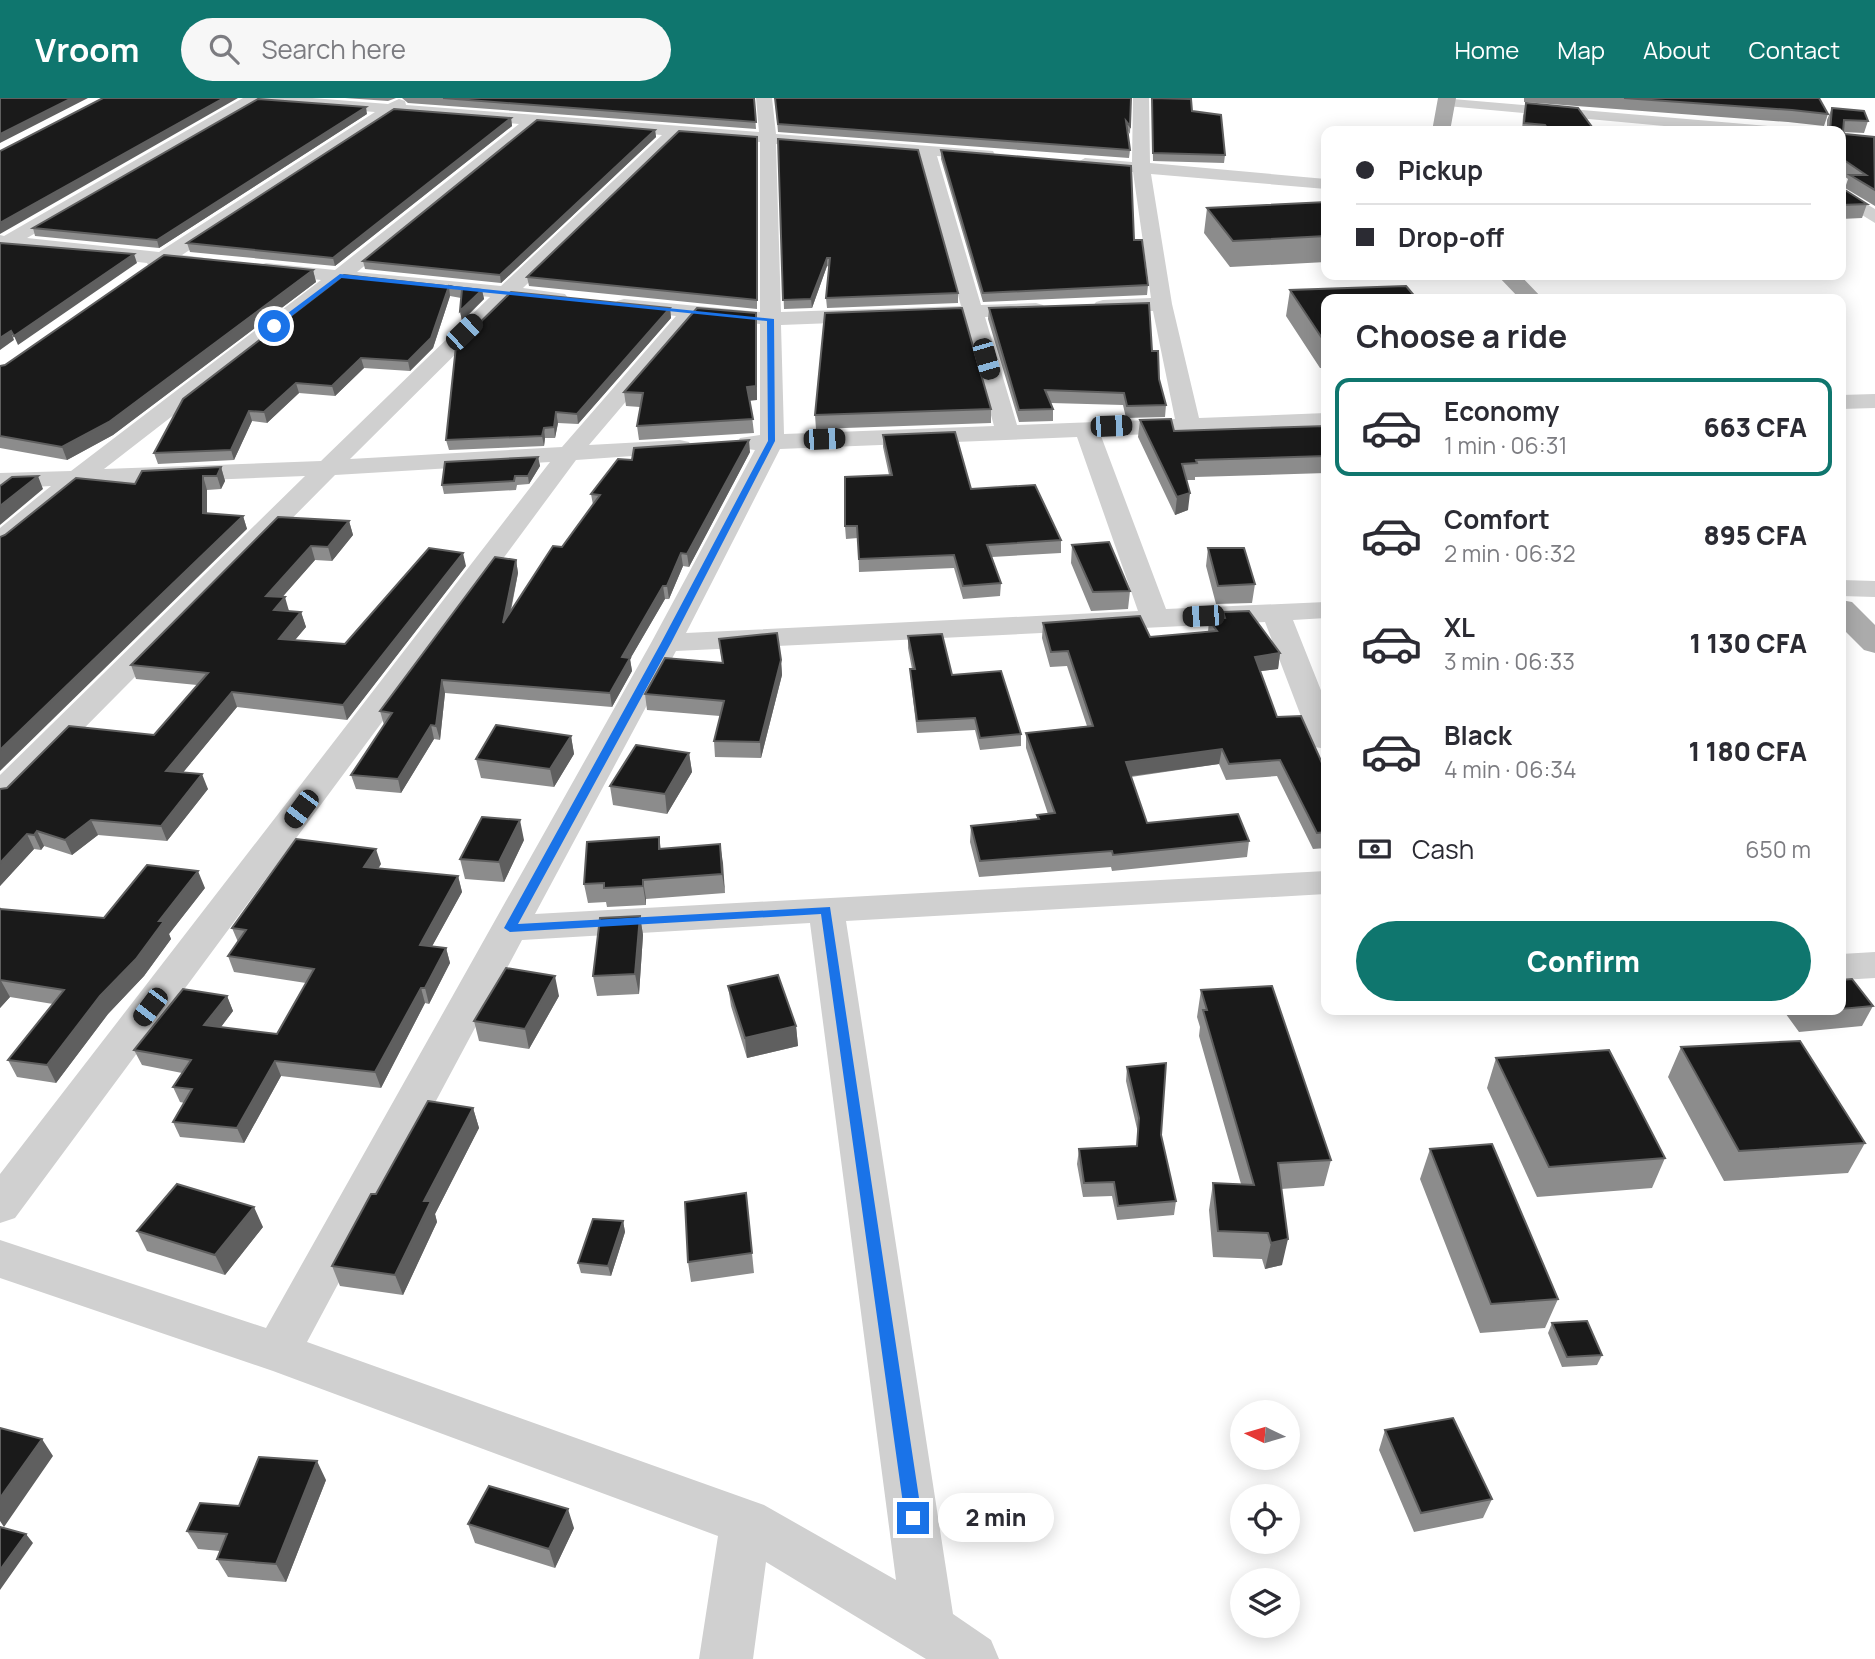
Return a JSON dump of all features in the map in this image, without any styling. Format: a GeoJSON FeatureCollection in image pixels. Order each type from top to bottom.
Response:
{"type":"FeatureCollection","features":[{"type":"Feature","properties":{"kind":"main road"},"geometry":{"type":"LineString","coordinates":[[1442,126],[1447,100]]}},
{"type":"Feature","properties":{"kind":"main road"},"geometry":{"type":"LineString","coordinates":[[1512,280],[1527,294]]}},
{"type":"Feature","properties":{"kind":"main road"},"geometry":{"type":"LineString","coordinates":[[1846,614],[1875,643]]}},
{"type":"Feature","properties":{"kind":"street"},"geometry":{"type":"LineString","coordinates":[[251,98],[399,103],[533,120],[1007,157]]}},
{"type":"Feature","properties":{"kind":"street"},"geometry":{"type":"LineString","coordinates":[[2,243],[257,98]]}},
{"type":"Feature","properties":{"kind":"street"},"geometry":{"type":"LineString","coordinates":[[277,1352],[666,643],[772,441],[768,138],[764,98]]}},
{"type":"Feature","properties":{"kind":"street"},"geometry":{"type":"LineString","coordinates":[[1141,98],[1141,167],[1162,304],[1188,423]]}},
{"type":"Feature","properties":{"kind":"street"},"geometry":{"type":"LineString","coordinates":[[1447,100],[1709,126]]}},
{"type":"Feature","properties":{"kind":"street"},"geometry":{"type":"LineString","coordinates":[[138,275],[399,103]]}},
{"type":"Feature","properties":{"kind":"street"},"geometry":{"type":"LineString","coordinates":[[0,541],[77,478],[340,276],[533,120]]}},
{"type":"Feature","properties":{"kind":"street"},"geometry":{"type":"LineString","coordinates":[[0,794],[504,293],[675,131]]}},
{"type":"Feature","properties":{"kind":"street"},"geometry":{"type":"LineString","coordinates":[[927,150],[1007,431]]}},
{"type":"Feature","properties":{"kind":"street"},"geometry":{"type":"LineString","coordinates":[[1074,162],[1321,184]]}},
{"type":"Feature","properties":{"kind":"street"},"geometry":{"type":"LineString","coordinates":[[1846,197],[1875,217]]}},
{"type":"Feature","properties":{"kind":"street"},"geometry":{"type":"LineString","coordinates":[[2,243],[584,301]]}},
{"type":"Feature","properties":{"kind":"street"},"geometry":{"type":"LineString","coordinates":[[611,304],[770,319],[1054,308]]}},
{"type":"Feature","properties":{"kind":"street"},"geometry":{"type":"LineString","coordinates":[[1081,307],[1162,304]]}},
{"type":"Feature","properties":{"kind":"street"},"geometry":{"type":"LineString","coordinates":[[0,1206],[568,455],[691,312]]}},
{"type":"Feature","properties":{"kind":"street"},"geometry":{"type":"LineString","coordinates":[[1846,402],[1875,401]]}},
{"type":"Feature","properties":{"kind":"street"},"geometry":{"type":"LineString","coordinates":[[731,444],[1321,419]]}},
{"type":"Feature","properties":{"kind":"street"},"geometry":{"type":"LineString","coordinates":[[1086,428],[1155,618]]}},
{"type":"Feature","properties":{"kind":"street"},"geometry":{"type":"LineString","coordinates":[[0,481],[326,468],[704,446]]}},
{"type":"Feature","properties":{"kind":"street"},"geometry":{"type":"LineString","coordinates":[[1846,588],[1875,589]]}},
{"type":"Feature","properties":{"kind":"street"},"geometry":{"type":"LineString","coordinates":[[666,643],[1321,610]]}},
{"type":"Feature","properties":{"kind":"street"},"geometry":{"type":"LineString","coordinates":[[1275,612],[1321,727]]}},
{"type":"Feature","properties":{"kind":"street"},"geometry":{"type":"LineString","coordinates":[[510,928],[1321,882]]}},
{"type":"Feature","properties":{"kind":"street"},"geometry":{"type":"LineString","coordinates":[[826,910],[929,1629]]}},
{"type":"Feature","properties":{"kind":"street"},"geometry":{"type":"LineString","coordinates":[[1846,967],[1875,965]]}},
{"type":"Feature","properties":{"kind":"street"},"geometry":{"type":"LineString","coordinates":[[0,1259],[277,1352],[746,1522],[929,1629],[972,1659]]}},
{"type":"Feature","properties":{"kind":"street"},"geometry":{"type":"LineString","coordinates":[[726,1659],[746,1522]]}},
{"type":"Feature","properties":{"kind":"building"},"geometry":{"type":"Polygon","coordinates":[[[0,98],[72,98],[0,134],[0,98]]]}},
{"type":"Feature","properties":{"kind":"building"},"geometry":{"type":"Polygon","coordinates":[[[103,98],[224,98],[0,223],[0,151],[103,98]]]}},
{"type":"Feature","properties":{"kind":"building"},"geometry":{"type":"Polygon","coordinates":[[[443,98],[754,98],[756,122],[443,98]]]}},
{"type":"Feature","properties":{"kind":"building"},"geometry":{"type":"Polygon","coordinates":[[[775,98],[1131,98],[1130,126],[1126,121],[1130,150],[778,124],[775,98]]]}},
{"type":"Feature","properties":{"kind":"building"},"geometry":{"type":"Polygon","coordinates":[[[1152,98],[1191,99],[1192,111],[1221,115],[1225,155],[1153,153],[1152,98]]]}},
{"type":"Feature","properties":{"kind":"building"},"geometry":{"type":"Polygon","coordinates":[[[1624,98],[1819,98],[1828,114],[1792,110],[1624,98]]]}},
{"type":"Feature","properties":{"kind":"building"},"geometry":{"type":"Polygon","coordinates":[[[258,99],[366,107],[157,240],[33,228],[258,99]]]}},
{"type":"Feature","properties":{"kind":"building"},"geometry":{"type":"Polygon","coordinates":[[[1526,103],[1578,108],[1591,126],[1546,126],[1524,123],[1526,103]]]}},
{"type":"Feature","properties":{"kind":"building"},"geometry":{"type":"Polygon","coordinates":[[[1832,108],[1864,111],[1868,121],[1844,120],[1844,126],[1830,126],[1832,108]]]}},
{"type":"Feature","properties":{"kind":"building"},"geometry":{"type":"Polygon","coordinates":[[[394,109],[511,118],[333,258],[187,243],[394,109]]]}},
{"type":"Feature","properties":{"kind":"building"},"geometry":{"type":"Polygon","coordinates":[[[537,120],[655,130],[500,275],[363,261],[537,120]]]}},
{"type":"Feature","properties":{"kind":"building"},"geometry":{"type":"Polygon","coordinates":[[[679,131],[757,137],[757,300],[527,277],[679,131]]]}},
{"type":"Feature","properties":{"kind":"building"},"geometry":{"type":"Polygon","coordinates":[[[1846,134],[1874,137],[1875,190],[1850,175],[1866,175],[1846,161],[1846,134]]]}},
{"type":"Feature","properties":{"kind":"building"},"geometry":{"type":"Polygon","coordinates":[[[778,139],[918,150],[958,293],[826,298],[830,258],[827,258],[811,299],[783,300],[778,139]]]}},
{"type":"Feature","properties":{"kind":"building"},"geometry":{"type":"Polygon","coordinates":[[[941,150],[1131,166],[1134,240],[1142,240],[1148,285],[983,293],[941,150]]]}},
{"type":"Feature","properties":{"kind":"building"},"geometry":{"type":"Polygon","coordinates":[[[1846,191],[1867,204],[1846,205],[1846,191]]]}},
{"type":"Feature","properties":{"kind":"building"},"geometry":{"type":"Polygon","coordinates":[[[1321,202],[1321,236],[1233,241],[1207,208],[1321,202]]]}},
{"type":"Feature","properties":{"kind":"building"},"geometry":{"type":"Polygon","coordinates":[[[0,243],[134,254],[14,336],[11,331],[0,338],[0,243]]]}},
{"type":"Feature","properties":{"kind":"building"},"geometry":{"type":"Polygon","coordinates":[[[164,255],[313,270],[109,422],[62,447],[0,436],[0,366],[164,255]]]}},
{"type":"Feature","properties":{"kind":"building"},"geometry":{"type":"Polygon","coordinates":[[[344,275],[449,286],[431,338],[408,361],[361,358],[332,386],[296,383],[264,412],[249,411],[231,450],[154,453],[183,399],[344,275]]]}},
{"type":"Feature","properties":{"kind":"building"},"geometry":{"type":"Polygon","coordinates":[[[1406,286],[1413,294],[1321,294],[1321,336],[1290,290],[1406,286]]]}},
{"type":"Feature","properties":{"kind":"building"},"geometry":{"type":"Polygon","coordinates":[[[452,287],[482,290],[460,311],[462,289],[452,287]]]}},
{"type":"Feature","properties":{"kind":"building"},"geometry":{"type":"Polygon","coordinates":[[[511,292],[670,308],[577,414],[556,412],[554,427],[544,428],[542,436],[446,440],[456,346],[511,292]]]}},
{"type":"Feature","properties":{"kind":"building"},"geometry":{"type":"Polygon","coordinates":[[[1149,303],[1152,351],[1158,351],[1159,379],[1166,405],[1127,406],[1124,393],[1045,390],[1053,409],[1019,410],[989,308],[1149,303]]]}},
{"type":"Feature","properties":{"kind":"building"},"geometry":{"type":"Polygon","coordinates":[[[697,308],[756,313],[756,386],[747,387],[753,419],[637,426],[643,393],[624,392],[697,308]]]}},
{"type":"Feature","properties":{"kind":"building"},"geometry":{"type":"Polygon","coordinates":[[[962,308],[991,409],[815,415],[825,313],[962,308]]]}},
{"type":"Feature","properties":{"kind":"building"},"geometry":{"type":"Polygon","coordinates":[[[1171,419],[1174,431],[1321,426],[1321,456],[1196,460],[1197,463],[1182,464],[1190,493],[1177,497],[1140,420],[1171,419]]]}},
{"type":"Feature","properties":{"kind":"building"},"geometry":{"type":"Polygon","coordinates":[[[955,432],[971,489],[1035,485],[1061,540],[987,545],[1001,583],[963,586],[954,555],[859,559],[857,526],[845,526],[845,477],[892,475],[883,435],[955,432]]]}},
{"type":"Feature","properties":{"kind":"building"},"geometry":{"type":"Polygon","coordinates":[[[749,440],[687,554],[681,553],[667,586],[663,586],[622,657],[630,658],[610,693],[442,680],[436,726],[431,725],[398,779],[351,775],[392,713],[380,711],[495,557],[516,560],[503,623],[553,546],[562,547],[600,495],[591,494],[618,459],[632,460],[634,448],[749,440]]]}},
{"type":"Feature","properties":{"kind":"building"},"geometry":{"type":"Polygon","coordinates":[[[538,457],[528,476],[515,476],[514,481],[442,485],[445,462],[538,457]]]}},
{"type":"Feature","properties":{"kind":"building"},"geometry":{"type":"Polygon","coordinates":[[[221,467],[217,476],[203,476],[203,513],[243,516],[0,750],[0,537],[76,478],[135,484],[142,471],[221,467]]]}},
{"type":"Feature","properties":{"kind":"building"},"geometry":{"type":"Polygon","coordinates":[[[38,476],[0,506],[0,486],[12,477],[38,476]]]}},
{"type":"Feature","properties":{"kind":"building"},"geometry":{"type":"Polygon","coordinates":[[[278,517],[349,521],[328,547],[311,546],[266,596],[285,597],[274,610],[301,612],[279,639],[345,644],[429,548],[463,553],[343,705],[232,692],[166,771],[202,774],[161,826],[91,820],[65,840],[37,831],[34,835],[27,834],[0,863],[0,789],[7,788],[69,726],[154,735],[208,673],[131,665],[278,517]]]}},
{"type":"Feature","properties":{"kind":"building"},"geometry":{"type":"Polygon","coordinates":[[[1109,542],[1130,591],[1093,592],[1072,545],[1109,542]]]}},
{"type":"Feature","properties":{"kind":"building"},"geometry":{"type":"Polygon","coordinates":[[[1208,548],[1244,548],[1255,584],[1218,586],[1208,548]]]}},
{"type":"Feature","properties":{"kind":"building"},"geometry":{"type":"Polygon","coordinates":[[[1249,611],[1280,653],[1255,657],[1277,717],[1301,716],[1321,761],[1321,833],[1317,833],[1280,760],[1229,764],[1222,749],[1126,762],[1147,823],[1238,814],[1249,841],[1113,855],[1112,851],[980,861],[971,826],[1039,819],[1037,815],[1055,813],[1026,733],[1093,726],[1068,651],[1051,652],[1043,623],[1140,616],[1150,637],[1217,631],[1209,620],[1225,618],[1223,612],[1249,611]]]}},
{"type":"Feature","properties":{"kind":"building"},"geometry":{"type":"Polygon","coordinates":[[[777,633],[781,660],[760,742],[714,741],[724,701],[645,694],[665,658],[723,663],[719,639],[777,633]]]}},
{"type":"Feature","properties":{"kind":"building"},"geometry":{"type":"Polygon","coordinates":[[[942,634],[952,675],[1001,671],[1021,734],[980,738],[975,718],[917,721],[910,669],[915,669],[908,636],[942,634]]]}},
{"type":"Feature","properties":{"kind":"building"},"geometry":{"type":"Polygon","coordinates":[[[496,725],[571,736],[550,769],[476,759],[496,725]]]}},
{"type":"Feature","properties":{"kind":"building"},"geometry":{"type":"Polygon","coordinates":[[[636,745],[689,753],[665,794],[610,786],[636,745]]]}},
{"type":"Feature","properties":{"kind":"building"},"geometry":{"type":"Polygon","coordinates":[[[482,817],[520,820],[499,862],[460,859],[482,817]]]}},
{"type":"Feature","properties":{"kind":"building"},"geometry":{"type":"Polygon","coordinates":[[[659,837],[659,849],[720,844],[722,874],[643,880],[643,886],[604,888],[604,883],[584,884],[587,842],[659,837]]]}},
{"type":"Feature","properties":{"kind":"building"},"geometry":{"type":"Polygon","coordinates":[[[296,839],[376,849],[364,867],[458,876],[420,945],[446,948],[375,1072],[275,1061],[237,1128],[173,1122],[192,1089],[173,1087],[191,1060],[134,1050],[183,989],[227,996],[204,1025],[277,1034],[314,969],[228,956],[246,930],[232,928],[296,839]]]}},
{"type":"Feature","properties":{"kind":"building"},"geometry":{"type":"Polygon","coordinates":[[[147,865],[198,871],[159,921],[164,921],[136,959],[100,996],[47,1065],[8,1060],[64,990],[0,980],[0,909],[104,918],[147,865]]]}},
{"type":"Feature","properties":{"kind":"building"},"geometry":{"type":"Polygon","coordinates":[[[640,916],[635,974],[593,976],[600,918],[640,916]]]}},
{"type":"Feature","properties":{"kind":"building"},"geometry":{"type":"Polygon","coordinates":[[[506,968],[555,976],[525,1029],[474,1021],[506,968]]]}},
{"type":"Feature","properties":{"kind":"building"},"geometry":{"type":"Polygon","coordinates":[[[778,975],[796,1026],[745,1038],[728,986],[778,975]]]}},
{"type":"Feature","properties":{"kind":"building"},"geometry":{"type":"Polygon","coordinates":[[[1852,979],[1873,1006],[1846,1009],[1846,980],[1852,979]]]}},
{"type":"Feature","properties":{"kind":"building"},"geometry":{"type":"Polygon","coordinates":[[[1272,986],[1331,1160],[1278,1163],[1288,1239],[1271,1243],[1268,1233],[1218,1231],[1213,1183],[1254,1185],[1203,1010],[1207,1010],[1201,990],[1272,986]]]}},
{"type":"Feature","properties":{"kind":"building"},"geometry":{"type":"Polygon","coordinates":[[[1800,1041],[1865,1143],[1739,1151],[1681,1047],[1800,1041]]]}},
{"type":"Feature","properties":{"kind":"building"},"geometry":{"type":"Polygon","coordinates":[[[1609,1050],[1665,1158],[1549,1167],[1496,1058],[1609,1050]]]}},
{"type":"Feature","properties":{"kind":"building"},"geometry":{"type":"Polygon","coordinates":[[[1166,1063],[1161,1135],[1176,1201],[1118,1206],[1114,1182],[1084,1183],[1079,1149],[1137,1146],[1139,1118],[1127,1067],[1166,1063]]]}},
{"type":"Feature","properties":{"kind":"building"},"geometry":{"type":"Polygon","coordinates":[[[428,1101],[473,1108],[424,1201],[431,1201],[395,1275],[332,1266],[371,1194],[376,1194],[428,1101]]]}},
{"type":"Feature","properties":{"kind":"building"},"geometry":{"type":"Polygon","coordinates":[[[1492,1144],[1558,1299],[1491,1304],[1430,1149],[1492,1144]]]}},
{"type":"Feature","properties":{"kind":"building"},"geometry":{"type":"Polygon","coordinates":[[[177,1184],[254,1207],[215,1255],[137,1231],[177,1184]]]}},
{"type":"Feature","properties":{"kind":"building"},"geometry":{"type":"Polygon","coordinates":[[[746,1193],[752,1253],[688,1262],[685,1202],[746,1193]]]}},
{"type":"Feature","properties":{"kind":"building"},"geometry":{"type":"Polygon","coordinates":[[[593,1219],[623,1221],[608,1266],[578,1263],[593,1219]]]}},
{"type":"Feature","properties":{"kind":"building"},"geometry":{"type":"Polygon","coordinates":[[[1587,1321],[1602,1355],[1567,1357],[1552,1323],[1587,1321]]]}},
{"type":"Feature","properties":{"kind":"building"},"geometry":{"type":"Polygon","coordinates":[[[1453,1418],[1492,1499],[1421,1513],[1385,1430],[1453,1418]]]}},
{"type":"Feature","properties":{"kind":"building"},"geometry":{"type":"Polygon","coordinates":[[[0,1428],[42,1439],[0,1498],[0,1428]]]}},
{"type":"Feature","properties":{"kind":"building"},"geometry":{"type":"Polygon","coordinates":[[[259,1457],[317,1461],[276,1564],[217,1559],[227,1534],[187,1531],[200,1503],[239,1506],[259,1457]]]}},
{"type":"Feature","properties":{"kind":"building"},"geometry":{"type":"Polygon","coordinates":[[[489,1486],[568,1509],[549,1549],[468,1524],[489,1486]]]}},
{"type":"Feature","properties":{"kind":"building"},"geometry":{"type":"Polygon","coordinates":[[[0,1527],[26,1534],[0,1570],[0,1527]]]}},
{"type":"Feature","properties":{"kind":"route"},"geometry":{"type":"LineString","coordinates":[[274,326],[340,276],[770,319],[772,441],[666,643],[510,928],[826,910],[913,1518]]}}]}
